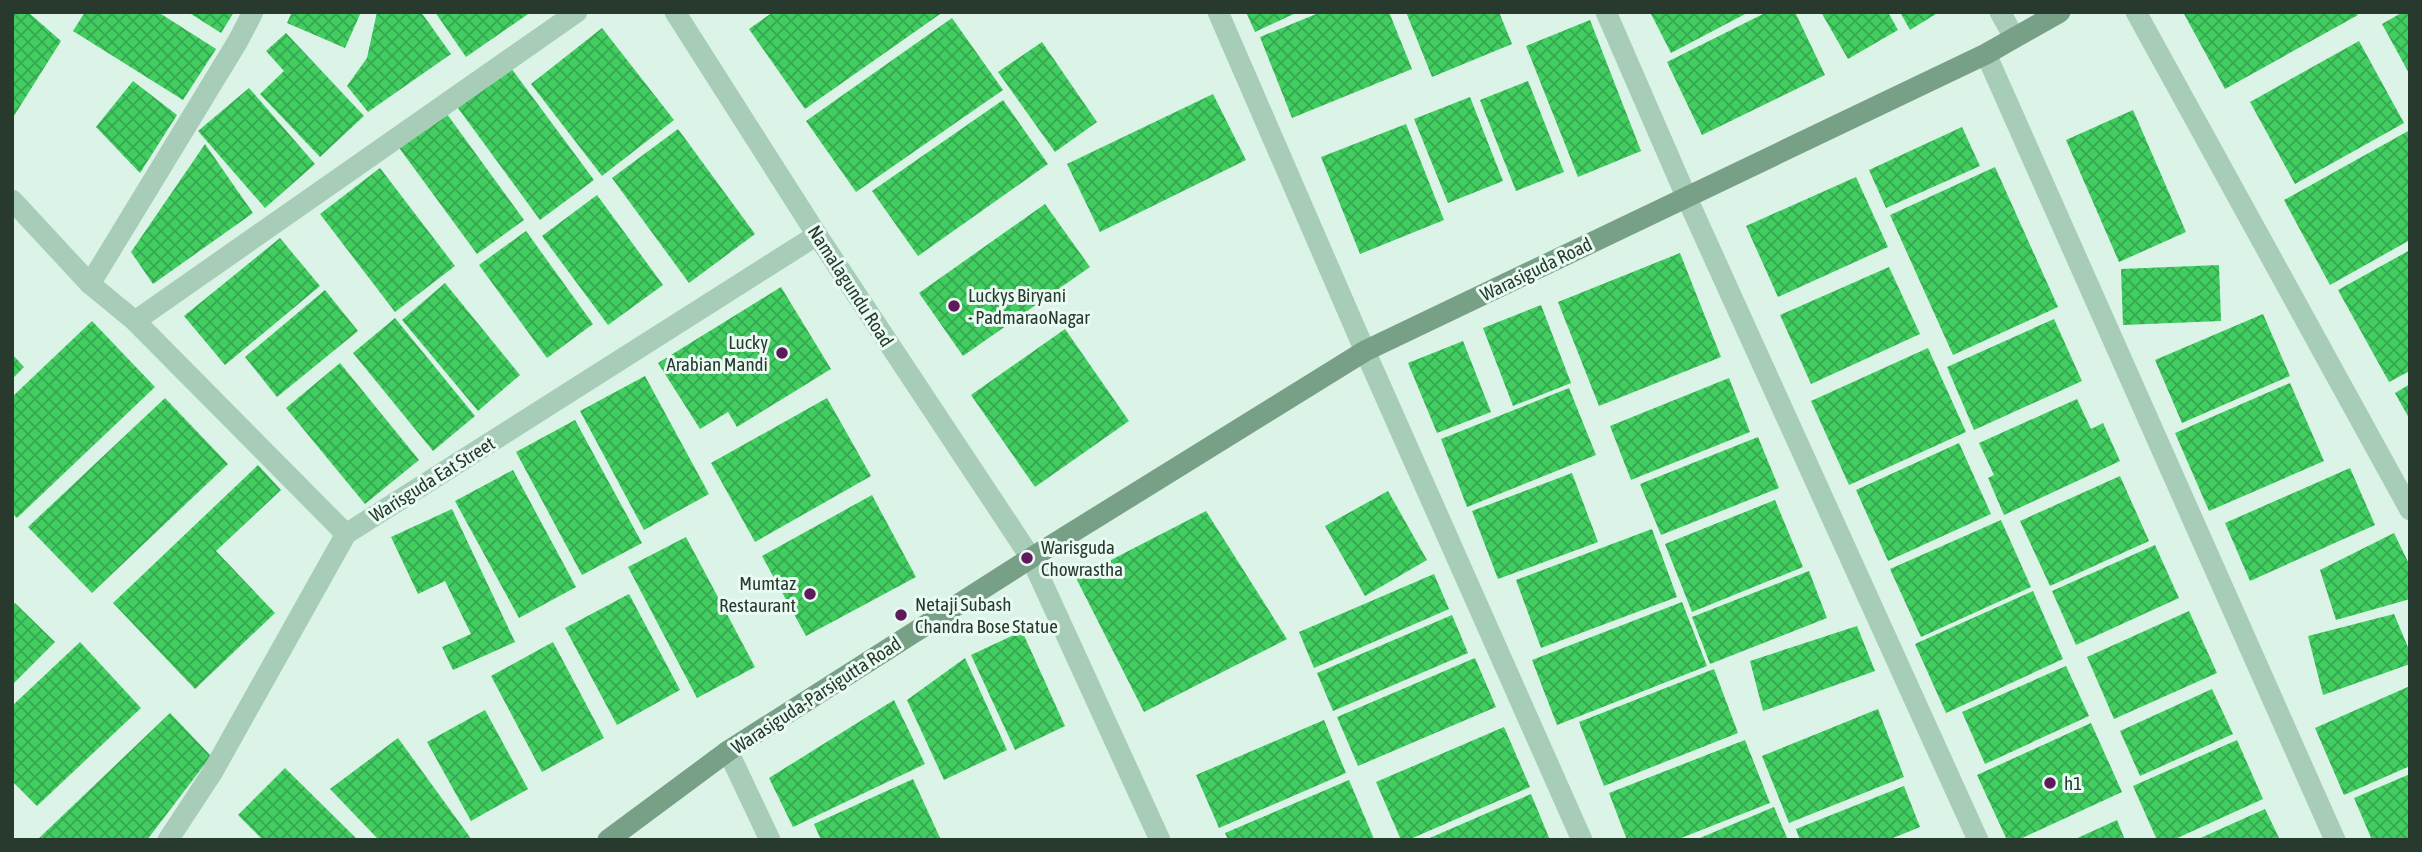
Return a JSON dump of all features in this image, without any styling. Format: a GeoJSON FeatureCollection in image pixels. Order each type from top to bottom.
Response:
{"type":"FeatureCollection","features":[{"type":"Feature","properties":{"kind":"street"},"geometry":{"type":"LineString","coordinates":[[90,284],[253,12]]}},
{"type":"Feature","properties":{"kind":"street"},"geometry":{"type":"LineString","coordinates":[[135,321],[576,12]]}},
{"type":"Feature","properties":{"kind":"street","name":"Namalagundu Road"},"geometry":{"type":"LineString","coordinates":[[675,12],[817,235],[1031,558],[1160,840]]}},
{"type":"Feature","properties":{"kind":"street"},"geometry":{"type":"LineString","coordinates":[[1218,12],[1582,840]]}},
{"type":"Feature","properties":{"kind":"street"},"geometry":{"type":"LineString","coordinates":[[1606,12],[1686,196],[1978,840]]}},
{"type":"Feature","properties":{"kind":"street"},"geometry":{"type":"LineString","coordinates":[[2000,12],[2014,37]]}},
{"type":"Feature","properties":{"kind":"street","name":"Warasiguda Road"},"geometry":{"type":"LineString","coordinates":[[1031,558],[1365,351],[1986,54],[2060,12]]}},
{"type":"Feature","properties":{"kind":"street"},"geometry":{"type":"LineString","coordinates":[[2136,12],[2410,510]]}},
{"type":"Feature","properties":{"kind":"street"},"geometry":{"type":"LineString","coordinates":[[1986,54],[2335,840]]}},
{"type":"Feature","properties":{"kind":"street"},"geometry":{"type":"LineString","coordinates":[[12,201],[90,284],[135,321],[346,534]]}},
{"type":"Feature","properties":{"kind":"street","name":"Warisguda Eat Street"},"geometry":{"type":"LineString","coordinates":[[168,840],[212,773],[346,534],[817,235]]}},
{"type":"Feature","properties":{"kind":"street","name":"Warasiguda-Parsigutta Road"},"geometry":{"type":"LineString","coordinates":[[608,840],[728,751],[1031,558]]}},
{"type":"Feature","properties":{"kind":"street"},"geometry":{"type":"LineString","coordinates":[[728,751],[769,840]]}},
{"type":"Feature","properties":{"kind":"building"},"geometry":{"type":"Polygon","coordinates":[[[12,12],[28,12],[61,41],[12,119],[12,12]]]}},
{"type":"Feature","properties":{"kind":"building"},"geometry":{"type":"Polygon","coordinates":[[[85,12],[158,12],[216,49],[183,100],[73,31],[85,12]]]}},
{"type":"Feature","properties":{"kind":"building"},"geometry":{"type":"Polygon","coordinates":[[[188,12],[234,12],[221,33],[188,12]]]}},
{"type":"Feature","properties":{"kind":"building"},"geometry":{"type":"Polygon","coordinates":[[[292,12],[361,12],[345,48],[287,23],[292,12]]]}},
{"type":"Feature","properties":{"kind":"building"},"geometry":{"type":"Polygon","coordinates":[[[377,12],[421,12],[451,54],[368,112],[347,86],[367,58],[377,12]]]}},
{"type":"Feature","properties":{"kind":"building"},"geometry":{"type":"Polygon","coordinates":[[[435,12],[531,12],[466,57],[435,12]]]}},
{"type":"Feature","properties":{"kind":"building"},"geometry":{"type":"Polygon","coordinates":[[[773,12],[943,12],[805,109],[749,29],[773,12]]]}},
{"type":"Feature","properties":{"kind":"building"},"geometry":{"type":"Polygon","coordinates":[[[1246,12],[1298,12],[1255,32],[1246,12]]]}},
{"type":"Feature","properties":{"kind":"building"},"geometry":{"type":"Polygon","coordinates":[[[1321,12],[1389,12],[1412,69],[1292,118],[1260,37],[1321,12]]]}},
{"type":"Feature","properties":{"kind":"building"},"geometry":{"type":"Polygon","coordinates":[[[1406,12],[1499,12],[1512,44],[1432,77],[1406,12]]]}},
{"type":"Feature","properties":{"kind":"building"},"geometry":{"type":"Polygon","coordinates":[[[1650,12],[1749,12],[1671,53],[1650,12]]]}},
{"type":"Feature","properties":{"kind":"building"},"geometry":{"type":"Polygon","coordinates":[[[1767,12],[1795,12],[1825,75],[1702,135],[1667,62],[1767,12]]]}},
{"type":"Feature","properties":{"kind":"building"},"geometry":{"type":"Polygon","coordinates":[[[1821,12],[1888,12],[1898,30],[1848,59],[1821,12]]]}},
{"type":"Feature","properties":{"kind":"building"},"geometry":{"type":"Polygon","coordinates":[[[1900,12],[1939,12],[1910,30],[1900,12]]]}},
{"type":"Feature","properties":{"kind":"building"},"geometry":{"type":"Polygon","coordinates":[[[2183,12],[2356,12],[2358,15],[2225,89],[2183,12]]]}},
{"type":"Feature","properties":{"kind":"building"},"geometry":{"type":"Polygon","coordinates":[[[2403,12],[2410,12],[2410,75],[2382,24],[2403,12]]]}},
{"type":"Feature","properties":{"kind":"building"},"geometry":{"type":"Polygon","coordinates":[[[952,18],[1003,90],[856,192],[806,121],[952,18]]]}},
{"type":"Feature","properties":{"kind":"building"},"geometry":{"type":"Polygon","coordinates":[[[1590,20],[1641,151],[1578,177],[1526,46],[1590,20]]]}},
{"type":"Feature","properties":{"kind":"building"},"geometry":{"type":"Polygon","coordinates":[[[602,28],[674,120],[602,176],[531,84],[602,28]]]}},
{"type":"Feature","properties":{"kind":"building"},"geometry":{"type":"Polygon","coordinates":[[[286,33],[364,116],[320,157],[260,94],[284,71],[266,51],[286,33]]]}},
{"type":"Feature","properties":{"kind":"building"},"geometry":{"type":"Polygon","coordinates":[[[2359,41],[2404,123],[2295,184],[2250,102],[2359,41]]]}},
{"type":"Feature","properties":{"kind":"building"},"geometry":{"type":"Polygon","coordinates":[[[1042,42],[1097,122],[1055,152],[998,72],[1042,42]]]}},
{"type":"Feature","properties":{"kind":"building"},"geometry":{"type":"Polygon","coordinates":[[[511,68],[594,180],[540,220],[458,108],[511,68]]]}},
{"type":"Feature","properties":{"kind":"building"},"geometry":{"type":"Polygon","coordinates":[[[133,81],[177,115],[140,173],[96,127],[133,81]]]}},
{"type":"Feature","properties":{"kind":"building"},"geometry":{"type":"Polygon","coordinates":[[[1528,81],[1564,172],[1516,191],[1480,100],[1528,81]]]}},
{"type":"Feature","properties":{"kind":"building"},"geometry":{"type":"Polygon","coordinates":[[[249,88],[315,164],[265,208],[198,131],[249,88]]]}},
{"type":"Feature","properties":{"kind":"building"},"geometry":{"type":"Polygon","coordinates":[[[1213,94],[1246,160],[1100,232],[1067,164],[1213,94]]]}},
{"type":"Feature","properties":{"kind":"building"},"geometry":{"type":"Polygon","coordinates":[[[1470,97],[1503,181],[1448,203],[1414,119],[1470,97]]]}},
{"type":"Feature","properties":{"kind":"building"},"geometry":{"type":"Polygon","coordinates":[[[1003,100],[1048,164],[918,256],[872,191],[1003,100]]]}},
{"type":"Feature","properties":{"kind":"building"},"geometry":{"type":"Polygon","coordinates":[[[444,110],[524,220],[477,254],[397,145],[444,110]]]}},
{"type":"Feature","properties":{"kind":"building"},"geometry":{"type":"Polygon","coordinates":[[[2133,110],[2186,232],[2119,262],[2066,140],[2133,110]]]}},
{"type":"Feature","properties":{"kind":"building"},"geometry":{"type":"Polygon","coordinates":[[[1406,124],[1444,220],[1360,254],[1321,157],[1406,124]]]}},
{"type":"Feature","properties":{"kind":"building"},"geometry":{"type":"Polygon","coordinates":[[[1962,127],[1980,166],[1886,208],[1869,170],[1962,127]]]}},
{"type":"Feature","properties":{"kind":"building"},"geometry":{"type":"Polygon","coordinates":[[[678,129],[755,234],[689,283],[612,178],[678,129]]]}},
{"type":"Feature","properties":{"kind":"building"},"geometry":{"type":"Polygon","coordinates":[[[2410,130],[2410,240],[2330,285],[2284,200],[2410,130]]]}},
{"type":"Feature","properties":{"kind":"building"},"geometry":{"type":"Polygon","coordinates":[[[205,144],[253,213],[153,284],[131,252],[205,144]]]}},
{"type":"Feature","properties":{"kind":"building"},"geometry":{"type":"Polygon","coordinates":[[[1995,167],[2058,307],[1953,355],[1890,215],[1995,167]]]}},
{"type":"Feature","properties":{"kind":"building"},"geometry":{"type":"Polygon","coordinates":[[[380,168],[455,266],[395,312],[320,214],[380,168]]]}},
{"type":"Feature","properties":{"kind":"building"},"geometry":{"type":"Polygon","coordinates":[[[1856,177],[1888,247],[1778,297],[1746,226],[1856,177]]]}},
{"type":"Feature","properties":{"kind":"building"},"geometry":{"type":"Polygon","coordinates":[[[597,195],[663,285],[608,325],[542,236],[597,195]]]}},
{"type":"Feature","properties":{"kind":"building"},"geometry":{"type":"Polygon","coordinates":[[[1045,204],[1090,267],[963,356],[919,293],[1045,204]]]}},
{"type":"Feature","properties":{"kind":"building"},"geometry":{"type":"Polygon","coordinates":[[[526,231],[593,324],[547,358],[479,265],[526,231]]]}},
{"type":"Feature","properties":{"kind":"building"},"geometry":{"type":"Polygon","coordinates":[[[280,238],[320,286],[225,365],[184,316],[280,238]]]}},
{"type":"Feature","properties":{"kind":"building"},"geometry":{"type":"Polygon","coordinates":[[[2410,250],[2410,371],[2389,382],[2338,290],[2410,250]]]}},
{"type":"Feature","properties":{"kind":"building"},"geometry":{"type":"Polygon","coordinates":[[[1680,253],[1721,357],[1599,406],[1558,302],[1680,253]]]}},
{"type":"Feature","properties":{"kind":"building"},"geometry":{"type":"Polygon","coordinates":[[[2219,265],[2221,321],[2123,325],[2121,269],[2219,265]]]}},
{"type":"Feature","properties":{"kind":"building"},"geometry":{"type":"Polygon","coordinates":[[[1889,267],[1920,334],[1811,384],[1780,315],[1889,267]]]}},
{"type":"Feature","properties":{"kind":"building"},"geometry":{"type":"Polygon","coordinates":[[[445,283],[520,375],[478,411],[402,320],[445,283]]]}},
{"type":"Feature","properties":{"kind":"building"},"geometry":{"type":"Polygon","coordinates":[[[781,287],[831,369],[737,427],[728,412],[700,429],[658,363],[781,287]]]}},
{"type":"Feature","properties":{"kind":"building"},"geometry":{"type":"Polygon","coordinates":[[[325,290],[358,331],[277,397],[245,357],[325,290]]]}},
{"type":"Feature","properties":{"kind":"building"},"geometry":{"type":"Polygon","coordinates":[[[1541,305],[1571,383],[1513,406],[1483,328],[1541,305]]]}},
{"type":"Feature","properties":{"kind":"building"},"geometry":{"type":"Polygon","coordinates":[[[2263,314],[2290,376],[2182,423],[2155,360],[2263,314]]]}},
{"type":"Feature","properties":{"kind":"building"},"geometry":{"type":"Polygon","coordinates":[[[395,318],[475,416],[433,451],[353,353],[395,318]]]}},
{"type":"Feature","properties":{"kind":"building"},"geometry":{"type":"Polygon","coordinates":[[[2054,319],[2082,381],[1974,430],[1947,367],[2054,319]]]}},
{"type":"Feature","properties":{"kind":"building"},"geometry":{"type":"Polygon","coordinates":[[[92,321],[155,387],[17,518],[12,513],[12,397],[92,321]]]}},
{"type":"Feature","properties":{"kind":"building"},"geometry":{"type":"Polygon","coordinates":[[[1065,329],[1129,421],[1035,487],[971,395],[1065,329]]]}},
{"type":"Feature","properties":{"kind":"building"},"geometry":{"type":"Polygon","coordinates":[[[1463,341],[1491,412],[1437,433],[1408,363],[1463,341]]]}},
{"type":"Feature","properties":{"kind":"building"},"geometry":{"type":"Polygon","coordinates":[[[1928,348],[1966,432],[1849,485],[1811,401],[1928,348]]]}},
{"type":"Feature","properties":{"kind":"building"},"geometry":{"type":"Polygon","coordinates":[[[12,354],[24,367],[12,379],[12,354]]]}},
{"type":"Feature","properties":{"kind":"building"},"geometry":{"type":"Polygon","coordinates":[[[340,363],[419,460],[365,504],[286,408],[340,363]]]}},
{"type":"Feature","properties":{"kind":"building"},"geometry":{"type":"Polygon","coordinates":[[[645,376],[709,494],[644,530],[580,411],[645,376]]]}},
{"type":"Feature","properties":{"kind":"building"},"geometry":{"type":"Polygon","coordinates":[[[1729,378],[1750,432],[1631,480],[1610,426],[1729,378]]]}},
{"type":"Feature","properties":{"kind":"building"},"geometry":{"type":"Polygon","coordinates":[[[2290,383],[2324,461],[2209,511],[2175,433],[2290,383]]]}},
{"type":"Feature","properties":{"kind":"building"},"geometry":{"type":"Polygon","coordinates":[[[2410,384],[2410,420],[2395,393],[2410,384]]]}},
{"type":"Feature","properties":{"kind":"building"},"geometry":{"type":"Polygon","coordinates":[[[1569,388],[1596,455],[1467,507],[1441,439],[1569,388]]]}},
{"type":"Feature","properties":{"kind":"building"},"geometry":{"type":"Polygon","coordinates":[[[165,398],[228,464],[92,593],[28,527],[165,398]]]}},
{"type":"Feature","properties":{"kind":"building"},"geometry":{"type":"Polygon","coordinates":[[[827,398],[871,476],[755,542],[711,463],[827,398]]]}},
{"type":"Feature","properties":{"kind":"building"},"geometry":{"type":"Polygon","coordinates":[[[2077,399],[2091,429],[2103,423],[2120,461],[2004,515],[1988,478],[1994,475],[1979,443],[2077,399]]]}},
{"type":"Feature","properties":{"kind":"building"},"geometry":{"type":"Polygon","coordinates":[[[575,420],[642,543],[582,575],[516,452],[575,420]]]}},
{"type":"Feature","properties":{"kind":"building"},"geometry":{"type":"Polygon","coordinates":[[[1758,437],[1779,488],[1661,535],[1640,484],[1758,437]]]}},
{"type":"Feature","properties":{"kind":"building"},"geometry":{"type":"Polygon","coordinates":[[[1959,443],[1991,514],[1888,561],[1856,490],[1959,443]]]}},
{"type":"Feature","properties":{"kind":"building"},"geometry":{"type":"Polygon","coordinates":[[[258,465],[281,490],[216,551],[275,613],[195,689],[113,603],[258,465]]]}},
{"type":"Feature","properties":{"kind":"building"},"geometry":{"type":"Polygon","coordinates":[[[2350,468],[2375,525],[2250,581],[2225,523],[2350,468]]]}},
{"type":"Feature","properties":{"kind":"building"},"geometry":{"type":"Polygon","coordinates":[[[513,470],[576,587],[519,618],[455,501],[513,470]]]}},
{"type":"Feature","properties":{"kind":"building"},"geometry":{"type":"Polygon","coordinates":[[[1572,473],[1598,542],[1498,579],[1472,511],[1572,473]]]}},
{"type":"Feature","properties":{"kind":"building"},"geometry":{"type":"Polygon","coordinates":[[[2120,476],[2149,541],[2050,586],[2020,521],[2120,476]]]}},
{"type":"Feature","properties":{"kind":"building"},"geometry":{"type":"Polygon","coordinates":[[[1388,491],[1427,560],[1365,596],[1325,526],[1388,491]]]}},
{"type":"Feature","properties":{"kind":"building"},"geometry":{"type":"Polygon","coordinates":[[[872,495],[916,577],[806,636],[762,556],[872,495]]]}},
{"type":"Feature","properties":{"kind":"building"},"geometry":{"type":"Polygon","coordinates":[[[1775,500],[1803,567],[1692,612],[1665,544],[1775,500]]]}},
{"type":"Feature","properties":{"kind":"building"},"geometry":{"type":"Polygon","coordinates":[[[452,509],[515,642],[453,670],[442,647],[471,634],[445,581],[418,594],[391,537],[452,509]]]}},
{"type":"Feature","properties":{"kind":"building"},"geometry":{"type":"Polygon","coordinates":[[[1206,511],[1287,639],[1144,712],[1076,578],[1206,511]]]}},
{"type":"Feature","properties":{"kind":"building"},"geometry":{"type":"Polygon","coordinates":[[[2001,520],[2031,587],[1921,637],[1890,569],[2001,520]]]}},
{"type":"Feature","properties":{"kind":"building"},"geometry":{"type":"Polygon","coordinates":[[[1652,529],[1677,597],[1541,648],[1516,580],[1652,529]]]}},
{"type":"Feature","properties":{"kind":"building"},"geometry":{"type":"Polygon","coordinates":[[[2394,533],[2410,566],[2410,599],[2336,620],[2320,570],[2394,533]]]}},
{"type":"Feature","properties":{"kind":"building"},"geometry":{"type":"Polygon","coordinates":[[[686,537],[755,667],[697,698],[628,567],[686,537]]]}},
{"type":"Feature","properties":{"kind":"building"},"geometry":{"type":"Polygon","coordinates":[[[2155,545],[2179,598],[2076,645],[2052,591],[2155,545]]]}},
{"type":"Feature","properties":{"kind":"building"},"geometry":{"type":"Polygon","coordinates":[[[1809,571],[1827,618],[1710,664],[1692,617],[1809,571]]]}},
{"type":"Feature","properties":{"kind":"building"},"geometry":{"type":"Polygon","coordinates":[[[1434,574],[1449,609],[1314,668],[1299,632],[1434,574]]]}},
{"type":"Feature","properties":{"kind":"building"},"geometry":{"type":"Polygon","coordinates":[[[2033,591],[2063,659],[1946,713],[1915,644],[2033,591]]]}},
{"type":"Feature","properties":{"kind":"building"},"geometry":{"type":"Polygon","coordinates":[[[629,594],[680,690],[617,725],[565,628],[629,594]]]}},
{"type":"Feature","properties":{"kind":"building"},"geometry":{"type":"Polygon","coordinates":[[[1682,602],[1707,666],[1557,725],[1532,660],[1682,602]]]}},
{"type":"Feature","properties":{"kind":"building"},"geometry":{"type":"Polygon","coordinates":[[[15,603],[55,642],[12,685],[12,606],[15,603]]]}},
{"type":"Feature","properties":{"kind":"building"},"geometry":{"type":"Polygon","coordinates":[[[2189,611],[2217,673],[2114,719],[2087,657],[2189,611]]]}},
{"type":"Feature","properties":{"kind":"building"},"geometry":{"type":"Polygon","coordinates":[[[2394,614],[2410,652],[2410,664],[2323,695],[2308,636],[2394,614]]]}},
{"type":"Feature","properties":{"kind":"building"},"geometry":{"type":"Polygon","coordinates":[[[1452,615],[1468,653],[1333,711],[1317,673],[1452,615]]]}},
{"type":"Feature","properties":{"kind":"building"},"geometry":{"type":"Polygon","coordinates":[[[1857,626],[1875,671],[1763,711],[1750,661],[1857,626]]]}},
{"type":"Feature","properties":{"kind":"building"},"geometry":{"type":"Polygon","coordinates":[[[1022,631],[1065,726],[1015,750],[971,655],[1022,631]]]}},
{"type":"Feature","properties":{"kind":"building"},"geometry":{"type":"Polygon","coordinates":[[[80,642],[141,708],[37,806],[12,781],[12,706],[80,642]]]}},
{"type":"Feature","properties":{"kind":"building"},"geometry":{"type":"Polygon","coordinates":[[[553,642],[604,738],[542,772],[491,676],[553,642]]]}},
{"type":"Feature","properties":{"kind":"building"},"geometry":{"type":"Polygon","coordinates":[[[965,658],[1007,750],[944,780],[907,700],[965,658]]]}},
{"type":"Feature","properties":{"kind":"building"},"geometry":{"type":"Polygon","coordinates":[[[1475,658],[1496,707],[1358,766],[1337,717],[1475,658]]]}},
{"type":"Feature","properties":{"kind":"building"},"geometry":{"type":"Polygon","coordinates":[[[2066,666],[2089,716],[1985,764],[1962,712],[2066,666]]]}},
{"type":"Feature","properties":{"kind":"building"},"geometry":{"type":"Polygon","coordinates":[[[1714,669],[1738,733],[1604,786],[1579,722],[1714,669]]]}},
{"type":"Feature","properties":{"kind":"building"},"geometry":{"type":"Polygon","coordinates":[[[2410,686],[2410,766],[2344,795],[2315,728],[2410,686]]]}},
{"type":"Feature","properties":{"kind":"building"},"geometry":{"type":"Polygon","coordinates":[[[2212,689],[2233,734],[2140,776],[2120,731],[2212,689]]]}},
{"type":"Feature","properties":{"kind":"building"},"geometry":{"type":"Polygon","coordinates":[[[894,700],[925,764],[793,827],[769,778],[894,700]]]}},
{"type":"Feature","properties":{"kind":"building"},"geometry":{"type":"Polygon","coordinates":[[[1878,709],[1904,777],[1789,823],[1762,756],[1878,709]]]}},
{"type":"Feature","properties":{"kind":"building"},"geometry":{"type":"Polygon","coordinates":[[[485,710],[528,789],[471,821],[427,742],[485,710]]]}},
{"type":"Feature","properties":{"kind":"building"},"geometry":{"type":"Polygon","coordinates":[[[170,713],[211,756],[147,840],[37,840],[170,713]]]}},
{"type":"Feature","properties":{"kind":"building"},"geometry":{"type":"Polygon","coordinates":[[[1324,720],[1346,773],[1219,828],[1196,775],[1324,720]]]}},
{"type":"Feature","properties":{"kind":"building","name":"h1"},"geometry":{"type":"Polygon","coordinates":[[[2091,723],[2122,792],[2018,840],[2007,840],[1977,775],[2091,723]]]}},
{"type":"Feature","properties":{"kind":"building"},"geometry":{"type":"Polygon","coordinates":[[[1504,727],[1530,787],[1408,840],[1401,840],[1376,782],[1504,727]]]}},
{"type":"Feature","properties":{"kind":"building"},"geometry":{"type":"Polygon","coordinates":[[[398,738],[472,840],[379,840],[330,789],[398,738]]]}},
{"type":"Feature","properties":{"kind":"building"},"geometry":{"type":"Polygon","coordinates":[[[1745,740],[1770,803],[1676,840],[1627,840],[1609,793],[1745,740]]]}},
{"type":"Feature","properties":{"kind":"building"},"geometry":{"type":"Polygon","coordinates":[[[2237,740],[2263,799],[2173,840],[2157,840],[2133,786],[2237,740]]]}},
{"type":"Feature","properties":{"kind":"building"},"geometry":{"type":"Polygon","coordinates":[[[285,768],[358,840],[263,840],[238,815],[285,768]]]}},
{"type":"Feature","properties":{"kind":"building"},"geometry":{"type":"Polygon","coordinates":[[[2410,774],[2410,840],[2372,840],[2354,798],[2410,774]]]}},
{"type":"Feature","properties":{"kind":"building"},"geometry":{"type":"Polygon","coordinates":[[[913,779],[941,840],[821,840],[814,824],[913,779]]]}},
{"type":"Feature","properties":{"kind":"building"},"geometry":{"type":"Polygon","coordinates":[[[1349,780],[1374,839],[1228,840],[1225,833],[1349,780]]]}},
{"type":"Feature","properties":{"kind":"building"},"geometry":{"type":"Polygon","coordinates":[[[1904,786],[1920,827],[1888,840],[1800,840],[1796,829],[1904,786]]]}},
{"type":"Feature","properties":{"kind":"building"},"geometry":{"type":"Polygon","coordinates":[[[1531,794],[1550,840],[1425,840],[1531,794]]]}},
{"type":"Feature","properties":{"kind":"building"},"geometry":{"type":"Polygon","coordinates":[[[1774,807],[1788,840],[1695,840],[1774,807]]]}},
{"type":"Feature","properties":{"kind":"building"},"geometry":{"type":"Polygon","coordinates":[[[2265,809],[2280,840],[2196,840],[2265,809]]]}},
{"type":"Feature","properties":{"kind":"building"},"geometry":{"type":"Polygon","coordinates":[[[2117,820],[2125,840],[2073,840],[2117,820]]]}},
{"type":"Feature","properties":{"kind":"place","name":"Luckys Biryani - PadmaraoNagar"},"geometry":{"type":"Point","coordinates":[954,306]}},
{"type":"Feature","properties":{"kind":"place","name":"Lucky Arabian Mandi"},"geometry":{"type":"Point","coordinates":[782,353]}},
{"type":"Feature","properties":{"kind":"place","name":"Warisguda Chowrastha"},"geometry":{"type":"Point","coordinates":[1027,558]}},
{"type":"Feature","properties":{"kind":"place","name":"Mumtaz Restaurant"},"geometry":{"type":"Point","coordinates":[810,594]}},
{"type":"Feature","properties":{"kind":"place","name":"Netaji Subash Chandra Bose Statue"},"geometry":{"type":"Point","coordinates":[901,615]}},
{"type":"Feature","properties":{"kind":"place","name":"h1"},"geometry":{"type":"Point","coordinates":[2050,783]}}]}
